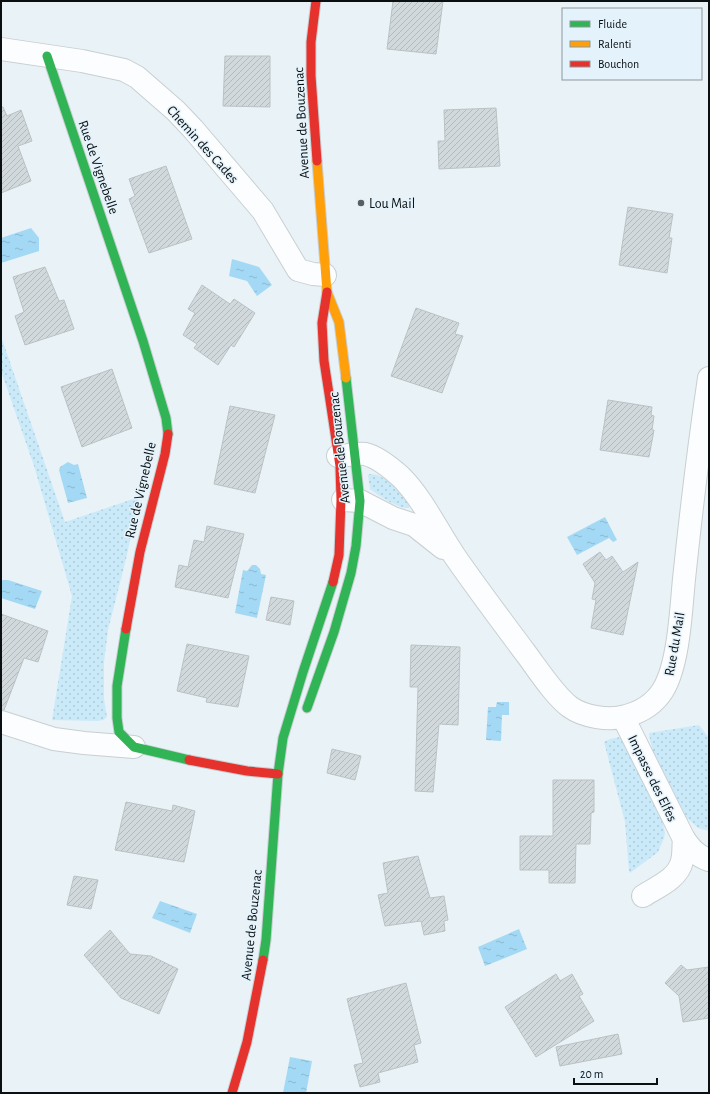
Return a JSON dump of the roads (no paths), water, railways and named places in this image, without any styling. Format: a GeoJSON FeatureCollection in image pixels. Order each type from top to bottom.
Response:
{"type":"FeatureCollection","features":[{"type":"Feature","properties":{"kind":"street","name":"Avenue de Bouzenac"},"geometry":{"type":"LineString","coordinates":[[232,1093],[248,1035],[266,940],[278,774],[283,738],[333,584],[350,501],[340,466],[346,456],[324,353],[322,323],[326,283],[311,76],[311,42],[316,1]]}},
{"type":"Feature","properties":{"kind":"street","name":"Chemin des Cades"},"geometry":{"type":"LineString","coordinates":[[1,49],[82,61],[124,70],[137,77],[194,129],[258,206],[298,270],[313,274],[326,283]]}},
{"type":"Feature","properties":{"kind":"street","name":"Rue de Vignebelle"},"geometry":{"type":"LineString","coordinates":[[47,56],[159,392],[166,418],[168,433],[165,454],[140,552],[127,619],[117,686],[117,718],[119,732],[134,748]]}},
{"type":"Feature","properties":{"kind":"street","name":"Avenue de Bouzenac"},"geometry":{"type":"LineString","coordinates":[[304,718],[334,632],[351,573],[356,546],[346,456],[339,322],[326,283]]}},
{"type":"Feature","properties":{"kind":"street","name":"Rue du Mail"},"geometry":{"type":"LineString","coordinates":[[346,456],[364,454],[380,460],[401,477],[416,497],[455,557],[550,686],[569,706],[586,715],[612,718],[623,717],[639,712],[653,702],[663,691],[669,678],[677,644],[696,465],[709,378]]}},
{"type":"Feature","properties":{"kind":"street","name":"Rue du Mail"},"geometry":{"type":"LineString","coordinates":[[350,501],[414,525],[455,557]]}},
{"type":"Feature","properties":{"kind":"street","name":"Impasse des Elfes"},"geometry":{"type":"LineString","coordinates":[[623,717],[684,839],[694,852],[709,860]]}},
{"type":"Feature","properties":{"kind":"street"},"geometry":{"type":"LineString","coordinates":[[1,722],[54,739],[134,748],[217,766],[278,774]]}},
{"type":"Feature","properties":{"kind":"street","name":"Avenue de Bouzenac"},"geometry":{"type":"LineString","coordinates":[[281,758],[290,747]]}},
{"type":"Feature","properties":{"kind":"street","name":"Impasse des Elfes"},"geometry":{"type":"LineString","coordinates":[[643,896],[671,879],[679,868],[683,856],[684,839]]}},
{"type":"Feature","properties":{"kind":"water"},"geometry":{"type":"Polygon","coordinates":[[[31,228],[39,238],[39,251],[1,263],[1,238],[31,228]]]}},
{"type":"Feature","properties":{"kind":"water"},"geometry":{"type":"Polygon","coordinates":[[[232,259],[259,267],[272,285],[257,296],[247,281],[229,276],[232,259]]]}},
{"type":"Feature","properties":{"kind":"water"},"geometry":{"type":"Polygon","coordinates":[[[68,462],[74,465],[78,464],[87,498],[68,503],[59,470],[60,467],[68,462]]]}},
{"type":"Feature","properties":{"kind":"water"},"geometry":{"type":"Polygon","coordinates":[[[605,517],[617,540],[613,542],[609,538],[577,555],[567,537],[605,517]]]}},
{"type":"Feature","properties":{"kind":"water"},"geometry":{"type":"Polygon","coordinates":[[[252,565],[256,565],[260,569],[261,574],[266,575],[257,618],[235,613],[243,570],[247,571],[252,565]]]}},
{"type":"Feature","properties":{"kind":"water"},"geometry":{"type":"Polygon","coordinates":[[[8,580],[42,591],[35,609],[1,598],[1,581],[8,580]]]}},
{"type":"Feature","properties":{"kind":"water"},"geometry":{"type":"Polygon","coordinates":[[[497,702],[509,702],[509,715],[502,715],[501,741],[486,740],[488,707],[496,707],[497,702]]]}},
{"type":"Feature","properties":{"kind":"water"},"geometry":{"type":"Polygon","coordinates":[[[160,901],[197,914],[190,933],[152,918],[160,901]]]}},
{"type":"Feature","properties":{"kind":"water"},"geometry":{"type":"Polygon","coordinates":[[[519,929],[527,949],[485,966],[478,947],[519,929]]]}},
{"type":"Feature","properties":{"kind":"water"},"geometry":{"type":"Polygon","coordinates":[[[290,1057],[312,1061],[306,1093],[283,1093],[290,1057]]]}},
{"type":"Feature","properties":{"kind":"place","name":"Lou Mail"},"geometry":{"type":"Point","coordinates":[361,203]}}]}
